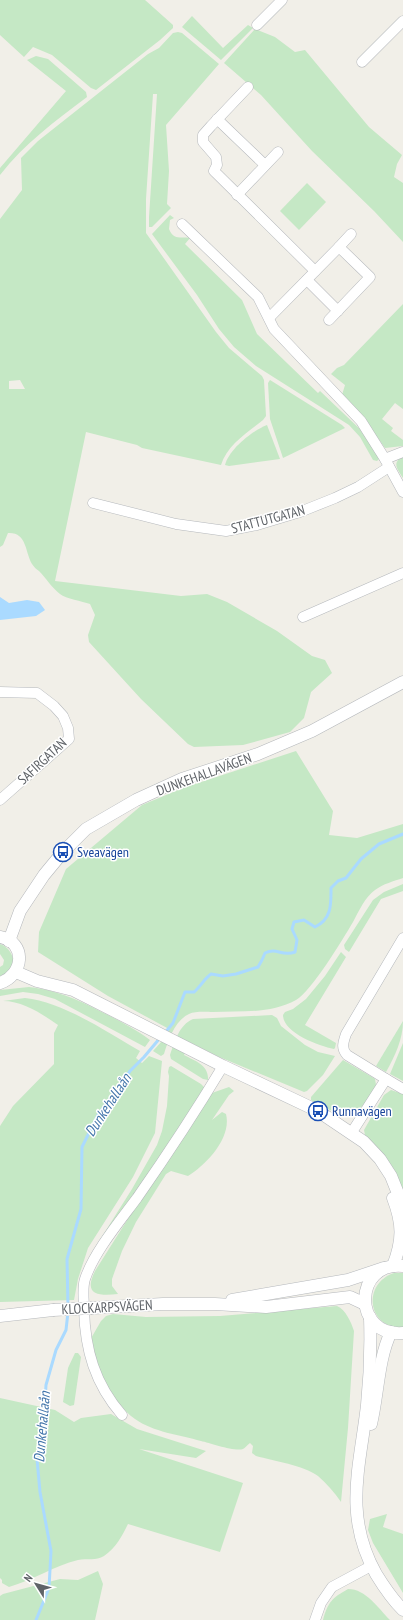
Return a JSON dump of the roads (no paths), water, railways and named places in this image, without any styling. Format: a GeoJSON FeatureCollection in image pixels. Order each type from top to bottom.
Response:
{"type":"FeatureCollection","features":[{"type":"Feature","properties":{"kind":"street"},"geometry":{"type":"LineString","coordinates":[[257,25],[282,0]]}},
{"type":"Feature","properties":{"kind":"street"},"geometry":{"type":"LineString","coordinates":[[362,62],[403,21]]}},
{"type":"Feature","properties":{"kind":"street"},"geometry":{"type":"LineString","coordinates":[[248,87],[203,135],[203,142],[216,157],[217,165],[214,171],[315,271]]}},
{"type":"Feature","properties":{"kind":"street"},"geometry":{"type":"LineString","coordinates":[[217,119],[265,165]]}},
{"type":"Feature","properties":{"kind":"street"},"geometry":{"type":"LineString","coordinates":[[237,195],[278,152]]}},
{"type":"Feature","properties":{"kind":"street"},"geometry":{"type":"LineString","coordinates":[[182,224],[258,297],[274,329],[361,421],[403,492]]}},
{"type":"Feature","properties":{"kind":"street"},"geometry":{"type":"LineString","coordinates":[[269,318],[351,234]]}},
{"type":"Feature","properties":{"kind":"street"},"geometry":{"type":"LineString","coordinates":[[329,320],[370,277],[338,247]]}},
{"type":"Feature","properties":{"kind":"street"},"geometry":{"type":"LineString","coordinates":[[307,280],[338,310]]}},
{"type":"Feature","properties":{"kind":"street","name":"STATTUTGATAN"},"geometry":{"type":"LineString","coordinates":[[93,503],[176,524],[226,531],[257,525],[307,509],[335,498],[358,487],[403,452]]}},
{"type":"Feature","properties":{"kind":"street"},"geometry":{"type":"LineString","coordinates":[[303,616],[403,573]]}},
{"type":"Feature","properties":{"kind":"street","name":"DUNKEHALLAVÄGEN"},"geometry":{"type":"LineString","coordinates":[[5,939],[20,911],[44,875],[63,852],[86,829],[136,800],[182,779],[258,754],[312,731],[403,682]]}},
{"type":"Feature","properties":{"kind":"street","name":"SAFIRGATAN"},"geometry":{"type":"LineString","coordinates":[[0,692],[37,693],[54,706],[63,716],[68,728],[69,739],[0,800]]}},
{"type":"Feature","properties":{"kind":"street"},"geometry":{"type":"LineString","coordinates":[[403,938],[346,1034],[343,1043],[344,1051],[347,1055],[403,1089]]}},
{"type":"Feature","properties":{"kind":"street"},"geometry":{"type":"LineString","coordinates":[[0,983],[12,977],[16,972],[19,960],[16,949],[5,939]]}},
{"type":"Feature","properties":{"kind":"street"},"geometry":{"type":"LineString","coordinates":[[16,972],[37,981],[73,990],[135,1020],[223,1066],[318,1111],[352,1132],[380,1159],[391,1176],[403,1206]]}},
{"type":"Feature","properties":{"kind":"street"},"geometry":{"type":"LineString","coordinates":[[122,1414],[109,1399],[92,1363],[86,1340],[84,1299],[85,1281],[90,1267],[100,1250],[150,1179],[223,1066]]}},
{"type":"Feature","properties":{"kind":"street"},"geometry":{"type":"LineString","coordinates":[[352,1132],[386,1079]]}},
{"type":"Feature","properties":{"kind":"street"},"geometry":{"type":"LineString","coordinates":[[364,1142],[386,1181],[399,1213],[402,1234],[393,1267],[375,1275],[368,1285],[366,1292],[365,1304],[370,1317],[371,1356],[357,1479],[356,1503],[358,1530],[371,1566],[394,1601],[403,1610]]}},
{"type":"Feature","properties":{"kind":"street"},"geometry":{"type":"LineString","coordinates":[[215,1304],[348,1280],[393,1267]]}},
{"type":"Feature","properties":{"kind":"street"},"geometry":{"type":"LineString","coordinates":[[215,1304],[266,1307],[350,1297],[365,1304]]}},
{"type":"Feature","properties":{"kind":"street","name":"KLOCKARPSVÄGEN"},"geometry":{"type":"LineString","coordinates":[[0,1316],[53,1310],[162,1304],[215,1304]]}},
{"type":"Feature","properties":{"kind":"street"},"geometry":{"type":"LineString","coordinates":[[370,1317],[379,1327],[397,1332]]}},
{"type":"Feature","properties":{"kind":"street"},"geometry":{"type":"LineString","coordinates":[[357,1479],[376,1402],[387,1341],[397,1332]]}},
{"type":"Feature","properties":{"kind":"street"},"geometry":{"type":"LineString","coordinates":[[315,1620],[321,1603],[332,1587],[371,1566]]}},
{"type":"Feature","properties":{"kind":"water"},"geometry":{"type":"Polygon","coordinates":[[[0,597],[9,603],[27,600],[39,602],[45,610],[36,616],[0,620],[0,597]]]}},
{"type":"Feature","properties":{"kind":"waterway","name":"Dunkehallaån"},"geometry":{"type":"LineString","coordinates":[[164,1034],[173,1023],[185,992],[194,992],[211,974],[223,976],[236,974],[258,967],[265,953],[269,951],[287,953],[295,952],[297,940],[292,929],[294,922],[304,920],[315,927],[321,924],[328,915],[331,900],[331,888],[338,881],[346,878],[361,859],[379,844],[403,834]]}},
{"type":"Feature","properties":{"kind":"waterway","name":"Dunkehallaån"},"geometry":{"type":"LineString","coordinates":[[68,1306],[67,1259],[81,1209],[82,1147],[98,1115],[130,1071],[160,1038]]}},
{"type":"Feature","properties":{"kind":"waterway","name":"Dunkehallaån"},"geometry":{"type":"LineString","coordinates":[[36,1620],[49,1588],[51,1551],[40,1492],[37,1459],[44,1417],[46,1385],[56,1350],[66,1330],[68,1312]]}},
{"type":"Feature","properties":{"kind":"place","name":"Sveavägen"},"geometry":{"type":"Point","coordinates":[63,852]}},
{"type":"Feature","properties":{"kind":"place","name":"Runnavägen"},"geometry":{"type":"Point","coordinates":[318,1111]}}]}
